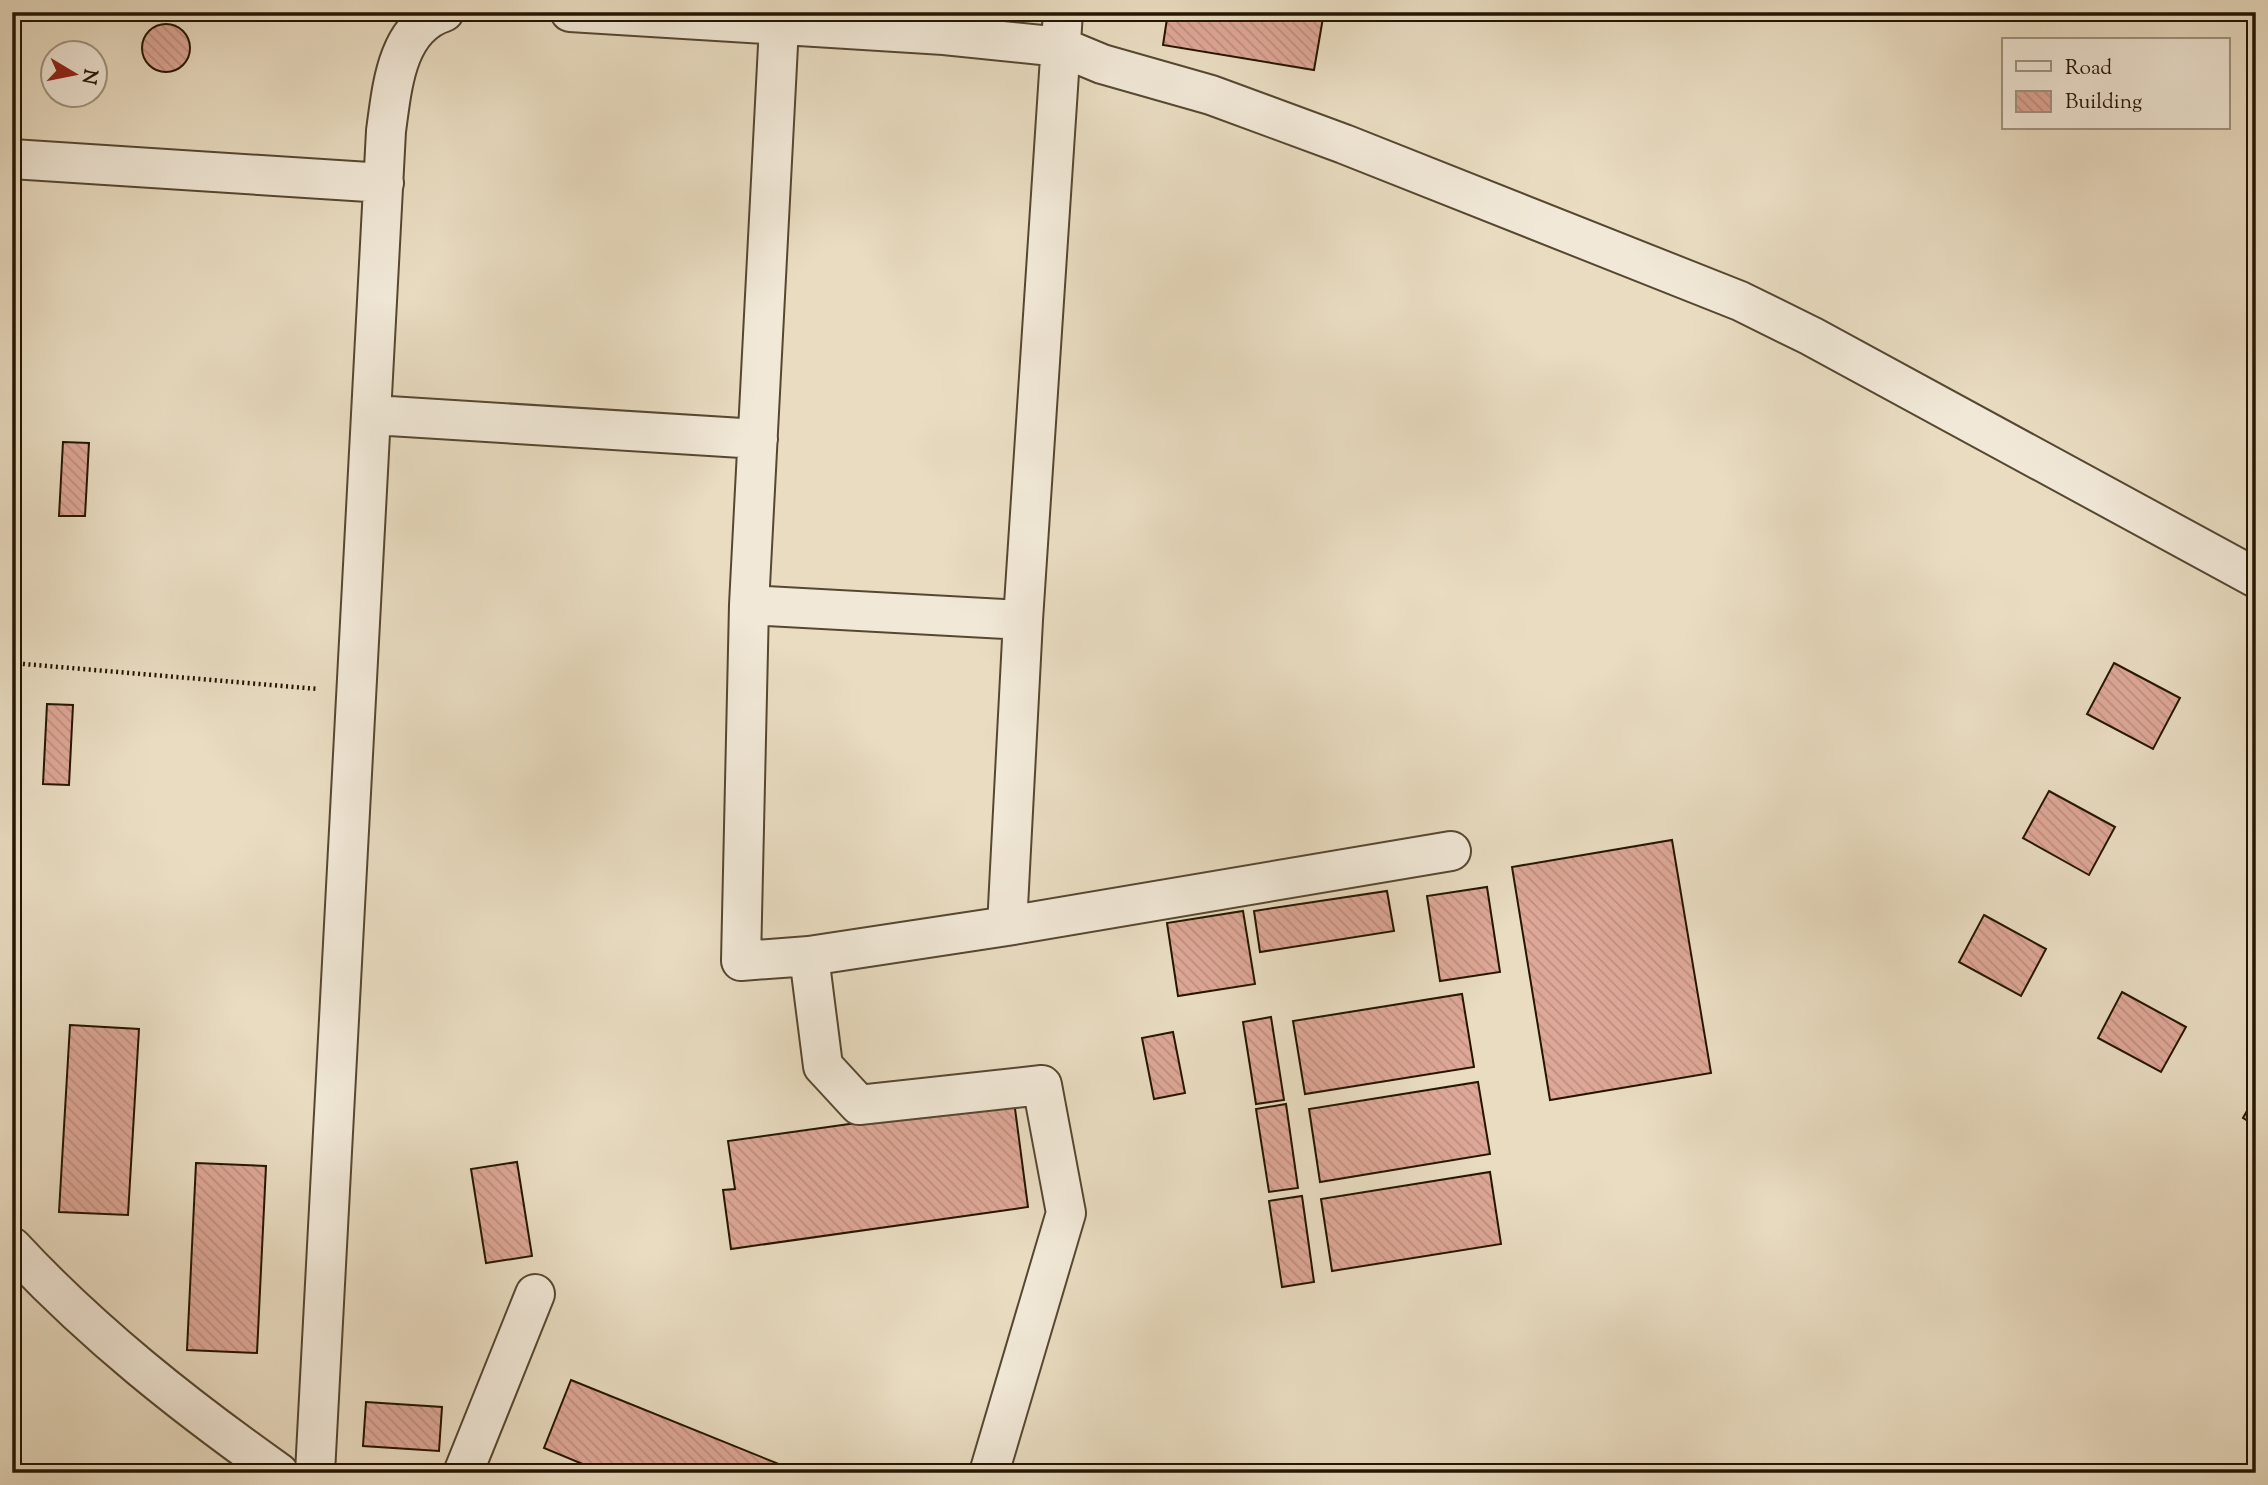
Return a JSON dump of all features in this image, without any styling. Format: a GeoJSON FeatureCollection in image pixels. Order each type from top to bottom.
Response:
{"type":"FeatureCollection","features":[{"type":"Feature","properties":{"kind":"lane"},"geometry":{"type":"LineString","coordinates":[[315,1473],[373,415],[383,183],[392,83],[409,38],[430,17],[444,12]]}},
{"type":"Feature","properties":{"kind":"lane"},"geometry":{"type":"LineString","coordinates":[[570,12],[944,34],[1062,30],[1102,64],[1211,95],[1332,139],[1740,301],[1823,342],[2256,578]]}},
{"type":"Feature","properties":{"kind":"lane"},"geometry":{"type":"LineString","coordinates":[[779,26],[749,605],[741,961],[809,956],[1007,926],[1451,851]]}},
{"type":"Feature","properties":{"kind":"lane"},"geometry":{"type":"LineString","coordinates":[[1007,926],[1023,620],[1062,30]]}},
{"type":"Feature","properties":{"kind":"lane"},"geometry":{"type":"LineString","coordinates":[[12,159],[383,183]]}},
{"type":"Feature","properties":{"kind":"lane"},"geometry":{"type":"LineString","coordinates":[[373,415],[758,439]]}},
{"type":"Feature","properties":{"kind":"lane"},"geometry":{"type":"LineString","coordinates":[[749,605],[1023,620]]}},
{"type":"Feature","properties":{"kind":"lane"},"geometry":{"type":"LineString","coordinates":[[809,956],[823,1066],[859,1105],[1042,1085],[1066,1213],[989,1473]]}},
{"type":"Feature","properties":{"kind":"lane"},"geometry":{"type":"LineString","coordinates":[[12,1247],[96,1331],[205,1421],[279,1473]]}},
{"type":"Feature","properties":{"kind":"lane"},"geometry":{"type":"LineString","coordinates":[[463,1473],[535,1294]]}},
{"type":"Feature","properties":{"kind":"path"},"geometry":{"type":"LineString","coordinates":[[12,663],[356,692]]}},
{"type":"Feature","properties":{"kind":"building"},"geometry":{"type":"Polygon","coordinates":[[[1168,12],[1324,12],[1314,70],[1163,45],[1168,12]]]}},
{"type":"Feature","properties":{"kind":"building"},"geometry":{"type":"Polygon","coordinates":[[[166,24],[183,31],[190,48],[183,65],[166,72],[149,65],[142,48],[149,31],[166,24]]]}},
{"type":"Feature","properties":{"kind":"building"},"geometry":{"type":"Polygon","coordinates":[[[63,442],[89,443],[85,516],[59,516],[63,442]]]}},
{"type":"Feature","properties":{"kind":"building"},"geometry":{"type":"Polygon","coordinates":[[[2114,663],[2180,698],[2153,749],[2087,714],[2114,663]]]}},
{"type":"Feature","properties":{"kind":"building"},"geometry":{"type":"Polygon","coordinates":[[[47,704],[73,705],[69,785],[43,784],[47,704]]]}},
{"type":"Feature","properties":{"kind":"building"},"geometry":{"type":"Polygon","coordinates":[[[2049,791],[2115,827],[2089,875],[2023,838],[2049,791]]]}},
{"type":"Feature","properties":{"kind":"building"},"geometry":{"type":"Polygon","coordinates":[[[1672,840],[1711,1073],[1550,1100],[1512,867],[1672,840]]]}},
{"type":"Feature","properties":{"kind":"building"},"geometry":{"type":"Polygon","coordinates":[[[1487,887],[1500,972],[1440,981],[1427,896],[1487,887]]]}},
{"type":"Feature","properties":{"kind":"building"},"geometry":{"type":"Polygon","coordinates":[[[1387,891],[1394,931],[1260,952],[1254,911],[1387,891]]]}},
{"type":"Feature","properties":{"kind":"building"},"geometry":{"type":"Polygon","coordinates":[[[12,898],[19,899],[12,981],[12,898]]]}},
{"type":"Feature","properties":{"kind":"building"},"geometry":{"type":"Polygon","coordinates":[[[1243,911],[1255,984],[1178,996],[1167,923],[1243,911]]]}},
{"type":"Feature","properties":{"kind":"building"},"geometry":{"type":"Polygon","coordinates":[[[1984,915],[2046,949],[2021,996],[1959,962],[1984,915]]]}},
{"type":"Feature","properties":{"kind":"building"},"geometry":{"type":"Polygon","coordinates":[[[2122,992],[2186,1027],[2161,1072],[2098,1038],[2122,992]]]}},
{"type":"Feature","properties":{"kind":"building"},"geometry":{"type":"Polygon","coordinates":[[[1462,994],[1474,1067],[1305,1094],[1293,1021],[1462,994]]]}},
{"type":"Feature","properties":{"kind":"building"},"geometry":{"type":"Polygon","coordinates":[[[1271,1017],[1284,1100],[1256,1104],[1243,1022],[1271,1017]]]}},
{"type":"Feature","properties":{"kind":"building"},"geometry":{"type":"Polygon","coordinates":[[[70,1025],[139,1029],[128,1215],[59,1212],[70,1025]]]}},
{"type":"Feature","properties":{"kind":"building"},"geometry":{"type":"Polygon","coordinates":[[[1173,1032],[1185,1093],[1154,1099],[1142,1038],[1173,1032]]]}},
{"type":"Feature","properties":{"kind":"building"},"geometry":{"type":"Polygon","coordinates":[[[1478,1082],[1490,1154],[1320,1182],[1309,1109],[1478,1082]]]}},
{"type":"Feature","properties":{"kind":"building"},"geometry":{"type":"Polygon","coordinates":[[[2256,1095],[2256,1126],[2243,1118],[2256,1095]]]}},
{"type":"Feature","properties":{"kind":"building"},"geometry":{"type":"Polygon","coordinates":[[[1014,1101],[1028,1207],[731,1249],[723,1190],[735,1189],[728,1141],[1014,1101]]]}},
{"type":"Feature","properties":{"kind":"building"},"geometry":{"type":"Polygon","coordinates":[[[1286,1104],[1298,1188],[1269,1192],[1256,1109],[1286,1104]]]}},
{"type":"Feature","properties":{"kind":"building"},"geometry":{"type":"Polygon","coordinates":[[[517,1162],[532,1256],[486,1263],[471,1169],[517,1162]]]}},
{"type":"Feature","properties":{"kind":"building"},"geometry":{"type":"Polygon","coordinates":[[[196,1163],[266,1166],[257,1353],[187,1350],[196,1163]]]}},
{"type":"Feature","properties":{"kind":"building"},"geometry":{"type":"Polygon","coordinates":[[[1490,1172],[1501,1244],[1332,1271],[1321,1199],[1490,1172]]]}},
{"type":"Feature","properties":{"kind":"building"},"geometry":{"type":"Polygon","coordinates":[[[1302,1196],[1314,1282],[1282,1287],[1269,1201],[1302,1196]]]}},
{"type":"Feature","properties":{"kind":"building"},"geometry":{"type":"Polygon","coordinates":[[[571,1380],[801,1473],[604,1473],[544,1448],[571,1380]]]}},
{"type":"Feature","properties":{"kind":"building"},"geometry":{"type":"Polygon","coordinates":[[[366,1402],[442,1407],[439,1451],[363,1446],[366,1402]]]}}]}
